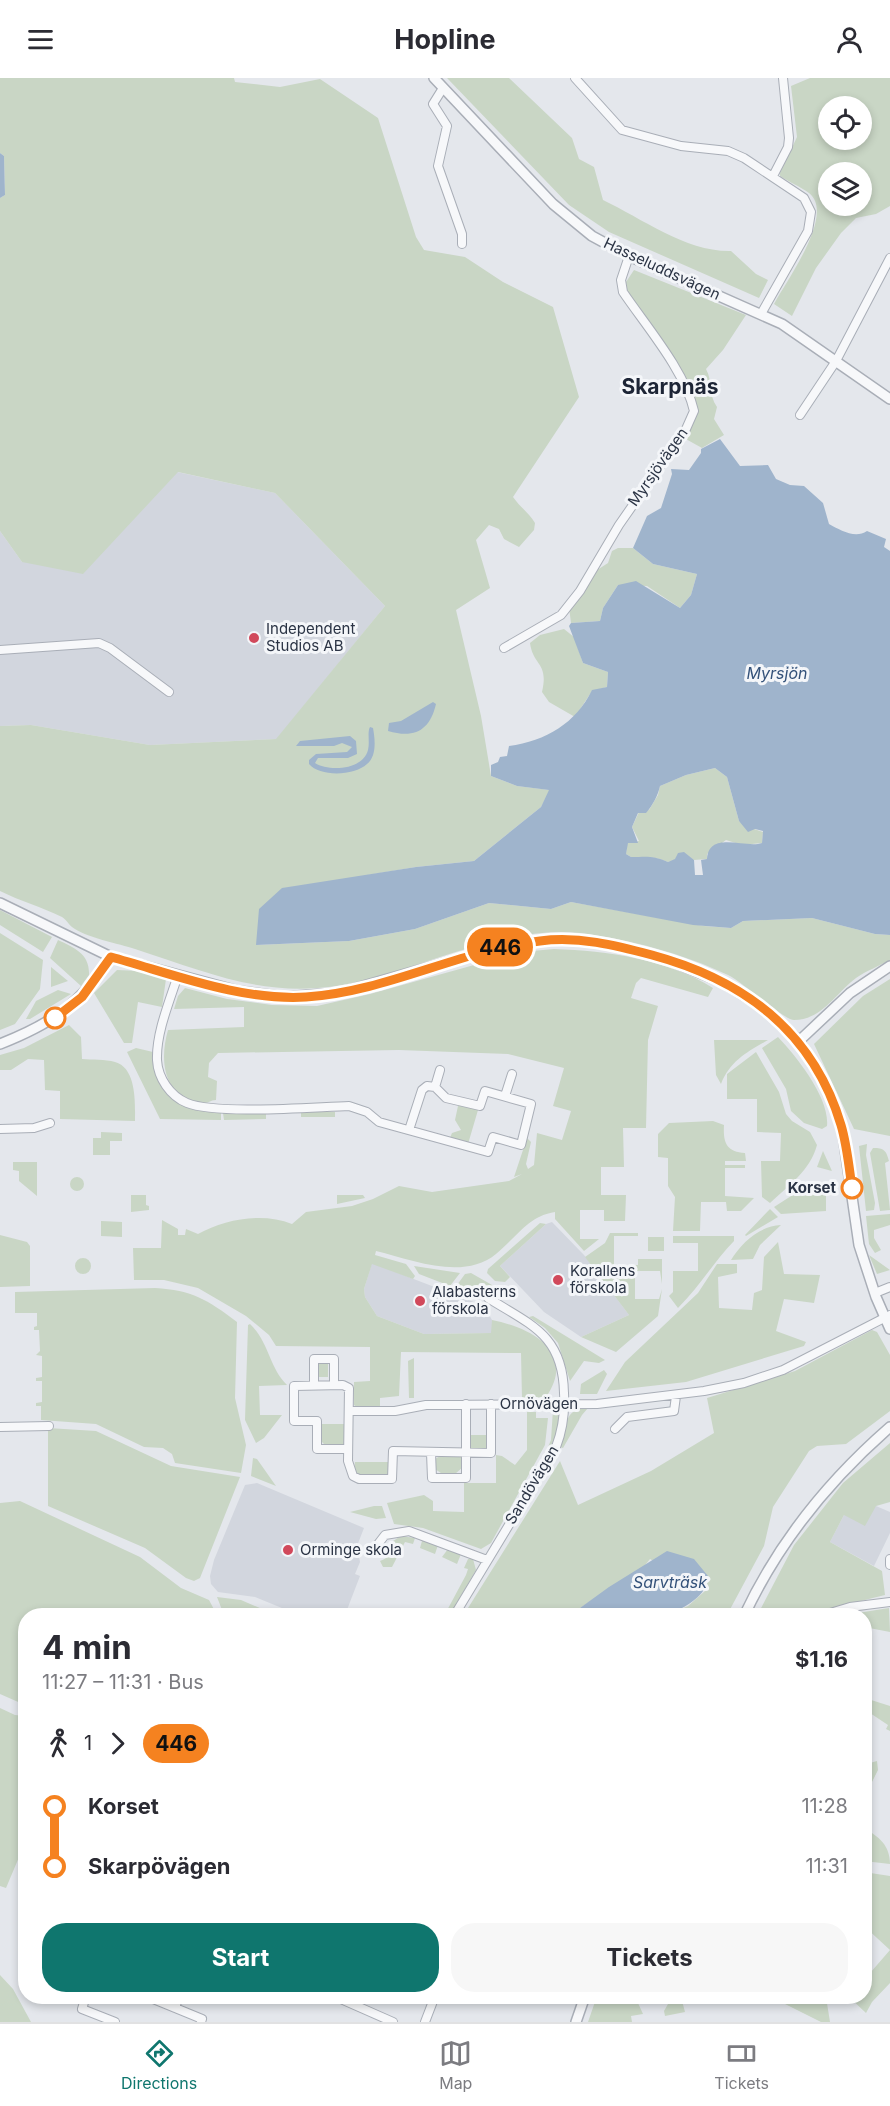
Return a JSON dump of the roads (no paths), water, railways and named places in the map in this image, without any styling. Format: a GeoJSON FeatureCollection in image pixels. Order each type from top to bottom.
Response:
{"type":"FeatureCollection","features":[{"type":"Feature","properties":{"kind":"street","name":"Hasseluddsvägen"},"geometry":{"type":"LineString","coordinates":[[434,78],[553,204],[592,236],[628,256],[761,314],[804,338],[890,399]]}},
{"type":"Feature","properties":{"kind":"street"},"geometry":{"type":"LineString","coordinates":[[575,78],[622,130],[681,146],[728,151],[744,158],[804,198],[811,217],[808,231],[761,314]]}},
{"type":"Feature","properties":{"kind":"street"},"geometry":{"type":"LineString","coordinates":[[773,176],[788,147],[789,138],[783,78]]}},
{"type":"Feature","properties":{"kind":"street"},"geometry":{"type":"LineString","coordinates":[[443,88],[433,104],[447,126],[438,166],[462,234],[462,244]]}},
{"type":"Feature","properties":{"kind":"street","name":"Myrsjövägen"},"geometry":{"type":"LineString","coordinates":[[504,648],[561,615],[580,591],[618,525],[686,429],[694,411],[689,394],[623,292],[621,280],[628,256]]}},
{"type":"Feature","properties":{"kind":"street"},"geometry":{"type":"LineString","coordinates":[[800,415],[836,361],[890,258]]}},
{"type":"Feature","properties":{"kind":"street"},"geometry":{"type":"LineString","coordinates":[[0,650],[99,643],[110,648],[169,692]]}},
{"type":"Feature","properties":{"kind":"street"},"geometry":{"type":"LineString","coordinates":[[0,903],[111,957],[238,991],[284,997],[307,997],[371,985],[493,949],[542,940],[580,940],[617,946],[663,958],[722,982],[763,1007],[799,1041],[828,1089],[842,1128],[859,1245],[890,1329]]}},
{"type":"Feature","properties":{"kind":"street"},"geometry":{"type":"LineString","coordinates":[[0,1044],[36,1030],[79,1000],[111,957]]}},
{"type":"Feature","properties":{"kind":"street"},"geometry":{"type":"LineString","coordinates":[[799,1041],[850,993],[890,966]]}},
{"type":"Feature","properties":{"kind":"street"},"geometry":{"type":"LineString","coordinates":[[178,975],[157,1052],[162,1079],[176,1096],[200,1107],[349,1106],[367,1112],[379,1122],[488,1152],[493,1137],[521,1145],[531,1104],[485,1091],[480,1106],[446,1098],[435,1088],[428,1086],[422,1090],[409,1130]]}},
{"type":"Feature","properties":{"kind":"street"},"geometry":{"type":"LineString","coordinates":[[435,1088],[440,1070]]}},
{"type":"Feature","properties":{"kind":"street"},"geometry":{"type":"LineString","coordinates":[[505,1096],[512,1074]]}},
{"type":"Feature","properties":{"kind":"street"},"geometry":{"type":"LineString","coordinates":[[0,1129],[34,1128],[50,1123]]}},
{"type":"Feature","properties":{"kind":"street"},"geometry":{"type":"LineString","coordinates":[[875,1293],[890,1287]]}},
{"type":"Feature","properties":{"kind":"street","name":"Sandövägen"},"geometry":{"type":"LineString","coordinates":[[459,1608],[555,1447],[563,1424],[565,1404],[563,1368],[555,1348],[530,1325],[488,1298]]}},
{"type":"Feature","properties":{"kind":"street","name":"Ornövägen"},"geometry":{"type":"LineString","coordinates":[[349,1411],[385,1411],[415,1405],[597,1404],[676,1396],[744,1383],[783,1370],[887,1317]]}},
{"type":"Feature","properties":{"kind":"street"},"geometry":{"type":"LineString","coordinates":[[314,1384],[314,1359],[334,1359],[334,1384]]}},
{"type":"Feature","properties":{"kind":"street"},"geometry":{"type":"LineString","coordinates":[[348,1449],[317,1449],[317,1421],[294,1421],[294,1386],[334,1384],[349,1388],[349,1464],[353,1476],[359,1479],[392,1479],[393,1450],[428,1450],[431,1453],[491,1453],[491,1404]]}},
{"type":"Feature","properties":{"kind":"street"},"geometry":{"type":"LineString","coordinates":[[615,1429],[627,1417],[674,1411],[676,1396]]}},
{"type":"Feature","properties":{"kind":"street"},"geometry":{"type":"LineString","coordinates":[[431,1453],[432,1478],[466,1478],[465,1404]]}},
{"type":"Feature","properties":{"kind":"street"},"geometry":{"type":"LineString","coordinates":[[0,1427],[49,1426]]}},
{"type":"Feature","properties":{"kind":"street"},"geometry":{"type":"LineString","coordinates":[[750,1608],[781,1549],[803,1516],[846,1467],[890,1427]]}},
{"type":"Feature","properties":{"kind":"street"},"geometry":{"type":"LineString","coordinates":[[375,1548],[385,1535],[409,1531],[487,1560]]}},
{"type":"Feature","properties":{"kind":"street"},"geometry":{"type":"LineString","coordinates":[[890,1559],[890,1564]]}},
{"type":"Feature","properties":{"kind":"street"},"geometry":{"type":"LineString","coordinates":[[847,1608],[890,1602]]}},
{"type":"Feature","properties":{"kind":"street"},"geometry":{"type":"LineString","coordinates":[[84,2004],[82,2009],[115,2022]]}},
{"type":"Feature","properties":{"kind":"street"},"geometry":{"type":"LineString","coordinates":[[165,2004],[202,2019],[201,2022]]}},
{"type":"Feature","properties":{"kind":"street"},"geometry":{"type":"LineString","coordinates":[[175,2008],[177,2004]]}},
{"type":"Feature","properties":{"kind":"street"},"geometry":{"type":"LineString","coordinates":[[352,2004],[393,2022]]}},
{"type":"Feature","properties":{"kind":"street"},"geometry":{"type":"LineString","coordinates":[[426,2022],[432,2004]]}},
{"type":"Feature","properties":{"kind":"street"},"geometry":{"type":"LineString","coordinates":[[576,2022],[582,2004]]}},
{"type":"Feature","properties":{"kind":"street"},"geometry":{"type":"LineString","coordinates":[[583,2022],[589,2004]]}},
{"type":"Feature","properties":{"kind":"water"},"geometry":{"type":"Polygon","coordinates":[[[0,153],[4,156],[5,195],[0,198],[0,153]]]}},
{"type":"Feature","properties":{"kind":"water","name":"Myrsjön"},"geometry":{"type":"Polygon","coordinates":[[[720,439],[740,466],[768,465],[776,479],[790,485],[804,486],[823,503],[829,524],[848,533],[858,534],[867,531],[886,539],[884,547],[890,551],[890,935],[875,934],[812,918],[743,921],[731,928],[693,925],[571,902],[551,909],[489,903],[415,929],[349,941],[256,945],[259,909],[282,888],[416,867],[474,861],[541,807],[549,790],[517,786],[491,776],[491,765],[498,762],[500,757],[507,756],[509,746],[535,740],[558,728],[577,712],[592,690],[607,687],[608,672],[583,663],[569,626],[571,623],[600,621],[603,608],[618,585],[636,581],[680,608],[691,595],[697,574],[653,564],[633,548],[647,516],[661,508],[672,474],[671,469],[689,470],[701,453],[701,449],[720,439]],[[715,768],[686,775],[660,786],[649,810],[646,813],[638,813],[632,827],[638,843],[628,843],[626,854],[631,857],[653,857],[668,862],[675,859],[678,853],[684,852],[694,860],[695,875],[703,875],[701,860],[707,859],[709,850],[714,845],[729,842],[762,843],[763,831],[755,829],[748,832],[739,821],[727,777],[715,768]]]}},
{"type":"Feature","properties":{"kind":"water"},"geometry":{"type":"Polygon","coordinates":[[[433,702],[436,704],[430,720],[420,730],[406,734],[388,731],[389,723],[401,721],[433,702]]]}},
{"type":"Feature","properties":{"kind":"water"},"geometry":{"type":"Polygon","coordinates":[[[370,727],[373,728],[374,737],[372,757],[367,764],[354,771],[329,773],[309,764],[309,760],[316,754],[347,752],[352,747],[342,743],[334,746],[296,746],[300,741],[350,736],[356,741],[357,754],[348,758],[318,758],[315,763],[328,768],[353,765],[365,757],[369,747],[370,727]]]}},
{"type":"Feature","properties":{"kind":"water","name":"Sarvträsk"},"geometry":{"type":"Polygon","coordinates":[[[667,1551],[694,1559],[708,1576],[702,1593],[682,1608],[580,1608],[667,1551]]]}},
{"type":"Feature","properties":{"kind":"place","name":"Independent Studios AB"},"geometry":{"type":"Point","coordinates":[254,638]}},
{"type":"Feature","properties":{"kind":"place","name":"Korset"},"geometry":{"type":"Point","coordinates":[852,1188]}},
{"type":"Feature","properties":{"kind":"place","name":"Korallens förskola"},"geometry":{"type":"Point","coordinates":[558,1280]}},
{"type":"Feature","properties":{"kind":"place","name":"Alabasterns förskola"},"geometry":{"type":"Point","coordinates":[420,1301]}},
{"type":"Feature","properties":{"kind":"place","name":"Orminge skola"},"geometry":{"type":"Point","coordinates":[288,1550]}},
{"type":"Feature","properties":{"kind":"district","name":"Skarpnäs"},"geometry":{"type":"Point","coordinates":[670,387]}}]}
